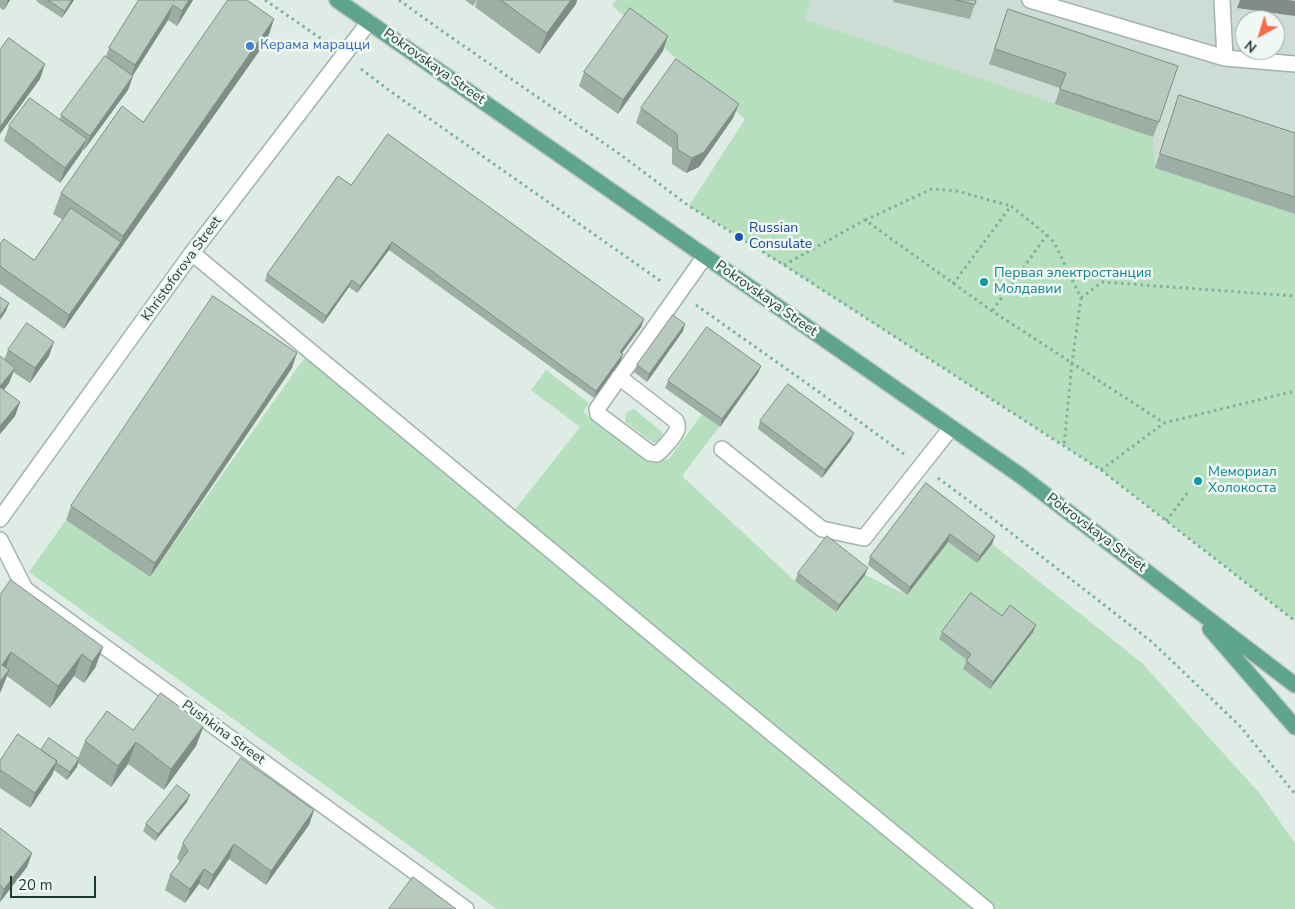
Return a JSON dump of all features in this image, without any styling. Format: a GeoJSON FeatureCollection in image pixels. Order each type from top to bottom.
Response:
{"type":"FeatureCollection","features":[{"type":"Feature","properties":{"kind":"main road","name":"Pokrovskaya Street"},"geometry":{"type":"LineString","coordinates":[[337,0],[1021,476],[1295,685]]}},
{"type":"Feature","properties":{"kind":"main road","name":"Pokrovskaya Street"},"geometry":{"type":"LineString","coordinates":[[1190,605],[1295,727]]}},
{"type":"Feature","properties":{"kind":"street"},"geometry":{"type":"LineString","coordinates":[[1030,0],[1225,58],[1295,64]]}},
{"type":"Feature","properties":{"kind":"street"},"geometry":{"type":"LineString","coordinates":[[1222,0],[1225,58]]}},
{"type":"Feature","properties":{"kind":"street","name":"Khristoforova Street"},"geometry":{"type":"LineString","coordinates":[[0,519],[192,252],[369,22]]}},
{"type":"Feature","properties":{"kind":"street"},"geometry":{"type":"LineString","coordinates":[[192,252],[986,909]]}},
{"type":"Feature","properties":{"kind":"street"},"geometry":{"type":"LineString","coordinates":[[619,378],[676,421],[678,426],[676,431],[657,454],[650,453],[598,414],[597,409],[705,256]]}},
{"type":"Feature","properties":{"kind":"street"},"geometry":{"type":"LineString","coordinates":[[722,449],[822,529],[864,538],[951,428]]}},
{"type":"Feature","properties":{"kind":"street","name":"Pushkina Street"},"geometry":{"type":"LineString","coordinates":[[0,540],[25,589],[466,909]]}},
{"type":"Feature","properties":{"kind":"path"},"geometry":{"type":"LineString","coordinates":[[265,0],[313,32],[390,91],[819,392],[988,515],[1152,642],[1241,727],[1295,794]]}},
{"type":"Feature","properties":{"kind":"path"},"geometry":{"type":"LineString","coordinates":[[399,0],[621,155],[689,206],[784,265],[1101,470],[1295,620]]}},
{"type":"Feature","properties":{"kind":"path"},"geometry":{"type":"LineString","coordinates":[[784,265],[865,220],[932,189],[957,191],[1011,206],[1054,242],[1081,298],[1072,363],[1064,446]]}},
{"type":"Feature","properties":{"kind":"path"},"geometry":{"type":"LineString","coordinates":[[953,284],[1011,206]]}},
{"type":"Feature","properties":{"kind":"path"},"geometry":{"type":"LineString","coordinates":[[865,220],[953,284],[1164,423]]}},
{"type":"Feature","properties":{"kind":"path"},"geometry":{"type":"LineString","coordinates":[[992,310],[1047,235]]}},
{"type":"Feature","properties":{"kind":"path"},"geometry":{"type":"LineString","coordinates":[[1081,298],[1102,282],[1295,296]]}},
{"type":"Feature","properties":{"kind":"path"},"geometry":{"type":"LineString","coordinates":[[1101,470],[1164,423],[1295,390],[1295,393]]}},
{"type":"Feature","properties":{"kind":"path"},"geometry":{"type":"LineString","coordinates":[[1166,521],[1189,491]]}},
{"type":"Feature","properties":{"kind":"shaded area"},"geometry":{"type":"Polygon","coordinates":[[[811,0],[1295,0],[1295,214],[1155,168],[805,20],[811,0]]]}},
{"type":"Feature","properties":{"kind":"green space"},"geometry":{"type":"Polygon","coordinates":[[[616,0],[811,0],[805,20],[1153,137],[1155,168],[1295,214],[1295,621],[1101,470],[689,206],[745,119],[652,37],[612,6],[616,0]]]}},
{"type":"Feature","properties":{"kind":"green space"},"geometry":{"type":"Polygon","coordinates":[[[310,350],[510,516],[580,427],[531,390],[546,370],[589,403],[583,412],[651,463],[669,459],[702,414],[719,427],[682,476],[795,581],[836,612],[865,575],[907,595],[948,542],[977,563],[992,544],[1142,663],[1261,795],[1295,843],[1295,909],[497,909],[29,572],[66,520],[150,577],[310,350]]]}},
{"type":"Feature","properties":{"kind":"green space"},"geometry":{"type":"Polygon","coordinates":[[[634,409],[662,432],[661,441],[654,443],[625,422],[626,413],[634,409]]]}},
{"type":"Feature","properties":{"kind":"building"},"geometry":{"type":"Polygon","coordinates":[[[48,0],[72,0],[65,11],[48,0]]]}},
{"type":"Feature","properties":{"kind":"building"},"geometry":{"type":"Polygon","coordinates":[[[139,0],[189,0],[182,11],[173,5],[135,65],[109,48],[139,0]]]}},
{"type":"Feature","properties":{"kind":"building"},"geometry":{"type":"Polygon","coordinates":[[[228,0],[247,0],[274,19],[123,236],[61,193],[122,106],[143,122],[228,0]]]}},
{"type":"Feature","properties":{"kind":"building"},"geometry":{"type":"Polygon","coordinates":[[[501,0],[571,0],[547,33],[501,0]]]}},
{"type":"Feature","properties":{"kind":"building"},"geometry":{"type":"Polygon","coordinates":[[[956,0],[976,0],[975,4],[956,0]]]}},
{"type":"Feature","properties":{"kind":"building"},"geometry":{"type":"Polygon","coordinates":[[[630,8],[668,36],[623,100],[584,72],[630,8]]]}},
{"type":"Feature","properties":{"kind":"building"},"geometry":{"type":"Polygon","coordinates":[[[1008,9],[1178,66],[1159,122],[1060,89],[1066,73],[995,49],[1008,9]]]}},
{"type":"Feature","properties":{"kind":"building"},"geometry":{"type":"Polygon","coordinates":[[[9,38],[45,64],[0,127],[0,50],[9,38]]]}},
{"type":"Feature","properties":{"kind":"building"},"geometry":{"type":"Polygon","coordinates":[[[105,56],[133,76],[90,136],[61,115],[105,56]]]}},
{"type":"Feature","properties":{"kind":"building"},"geometry":{"type":"Polygon","coordinates":[[[676,59],[739,104],[704,152],[692,158],[678,150],[677,134],[641,108],[676,59]]]}},
{"type":"Feature","properties":{"kind":"building"},"geometry":{"type":"Polygon","coordinates":[[[1179,95],[1295,133],[1295,197],[1160,154],[1179,95]]]}},
{"type":"Feature","properties":{"kind":"building"},"geometry":{"type":"Polygon","coordinates":[[[30,98],[87,139],[65,168],[9,126],[30,98]]]}},
{"type":"Feature","properties":{"kind":"building"},"geometry":{"type":"Polygon","coordinates":[[[388,134],[644,319],[620,352],[623,354],[596,391],[392,242],[360,286],[352,280],[326,316],[267,274],[338,176],[351,185],[388,134]]]}},
{"type":"Feature","properties":{"kind":"building"},"geometry":{"type":"Polygon","coordinates":[[[71,208],[121,242],[69,315],[0,266],[0,244],[4,239],[34,260],[71,208]]]}},
{"type":"Feature","properties":{"kind":"building"},"geometry":{"type":"Polygon","coordinates":[[[213,296],[297,353],[155,563],[71,506],[213,296]]]}},
{"type":"Feature","properties":{"kind":"building"},"geometry":{"type":"Polygon","coordinates":[[[0,297],[9,303],[0,316],[0,297]]]}},
{"type":"Feature","properties":{"kind":"building"},"geometry":{"type":"Polygon","coordinates":[[[673,315],[685,324],[649,374],[637,365],[673,315]]]}},
{"type":"Feature","properties":{"kind":"building"},"geometry":{"type":"Polygon","coordinates":[[[27,323],[54,342],[35,368],[8,350],[27,323]]]}},
{"type":"Feature","properties":{"kind":"building"},"geometry":{"type":"Polygon","coordinates":[[[707,327],[761,366],[722,419],[668,381],[707,327]]]}},
{"type":"Feature","properties":{"kind":"building"},"geometry":{"type":"Polygon","coordinates":[[[0,356],[15,368],[0,386],[0,356]]]}},
{"type":"Feature","properties":{"kind":"building"},"geometry":{"type":"Polygon","coordinates":[[[788,384],[854,433],[825,470],[760,421],[788,384]]]}},
{"type":"Feature","properties":{"kind":"building"},"geometry":{"type":"Polygon","coordinates":[[[0,387],[20,402],[0,426],[0,387]]]}},
{"type":"Feature","properties":{"kind":"building"},"geometry":{"type":"Polygon","coordinates":[[[926,483],[995,536],[980,556],[950,534],[910,587],[870,557],[926,483]]]}},
{"type":"Feature","properties":{"kind":"building"},"geometry":{"type":"Polygon","coordinates":[[[827,536],[868,568],[839,605],[798,573],[827,536]]]}},
{"type":"Feature","properties":{"kind":"building"},"geometry":{"type":"Polygon","coordinates":[[[11,580],[103,647],[92,662],[82,654],[58,686],[11,652],[2,665],[9,670],[0,682],[0,595],[11,580]]]}},
{"type":"Feature","properties":{"kind":"building"},"geometry":{"type":"Polygon","coordinates":[[[971,593],[1002,616],[1010,605],[1036,625],[993,682],[966,661],[971,654],[942,632],[971,593]]]}},
{"type":"Feature","properties":{"kind":"building"},"geometry":{"type":"Polygon","coordinates":[[[161,693],[204,725],[171,769],[136,742],[118,766],[85,741],[107,711],[133,730],[161,693]]]}},
{"type":"Feature","properties":{"kind":"building"},"geometry":{"type":"Polygon","coordinates":[[[18,734],[57,761],[35,793],[0,770],[0,761],[18,734]]]}},
{"type":"Feature","properties":{"kind":"building"},"geometry":{"type":"Polygon","coordinates":[[[49,738],[79,759],[70,772],[41,750],[49,738]]]}},
{"type":"Feature","properties":{"kind":"building"},"geometry":{"type":"Polygon","coordinates":[[[241,758],[314,810],[271,871],[234,844],[213,875],[204,869],[190,889],[170,875],[188,851],[183,843],[241,758]]]}},
{"type":"Feature","properties":{"kind":"building"},"geometry":{"type":"Polygon","coordinates":[[[177,785],[190,795],[158,834],[146,824],[177,785]]]}},
{"type":"Feature","properties":{"kind":"building"},"geometry":{"type":"Polygon","coordinates":[[[0,828],[32,853],[4,889],[0,885],[0,828]]]}},
{"type":"Feature","properties":{"kind":"building"},"geometry":{"type":"Polygon","coordinates":[[[413,877],[456,909],[389,909],[413,877]]]}},
{"type":"Feature","properties":{"kind":"place","name":"Керама марацци"},"geometry":{"type":"Point","coordinates":[250,46]}},
{"type":"Feature","properties":{"kind":"place","name":"Russian Consulate"},"geometry":{"type":"Point","coordinates":[739,237]}},
{"type":"Feature","properties":{"kind":"place","name":"Первая электростанция Молдавии"},"geometry":{"type":"Point","coordinates":[984,282]}},
{"type":"Feature","properties":{"kind":"place","name":"Мемориал Холокоста"},"geometry":{"type":"Point","coordinates":[1198,481]}}]}
